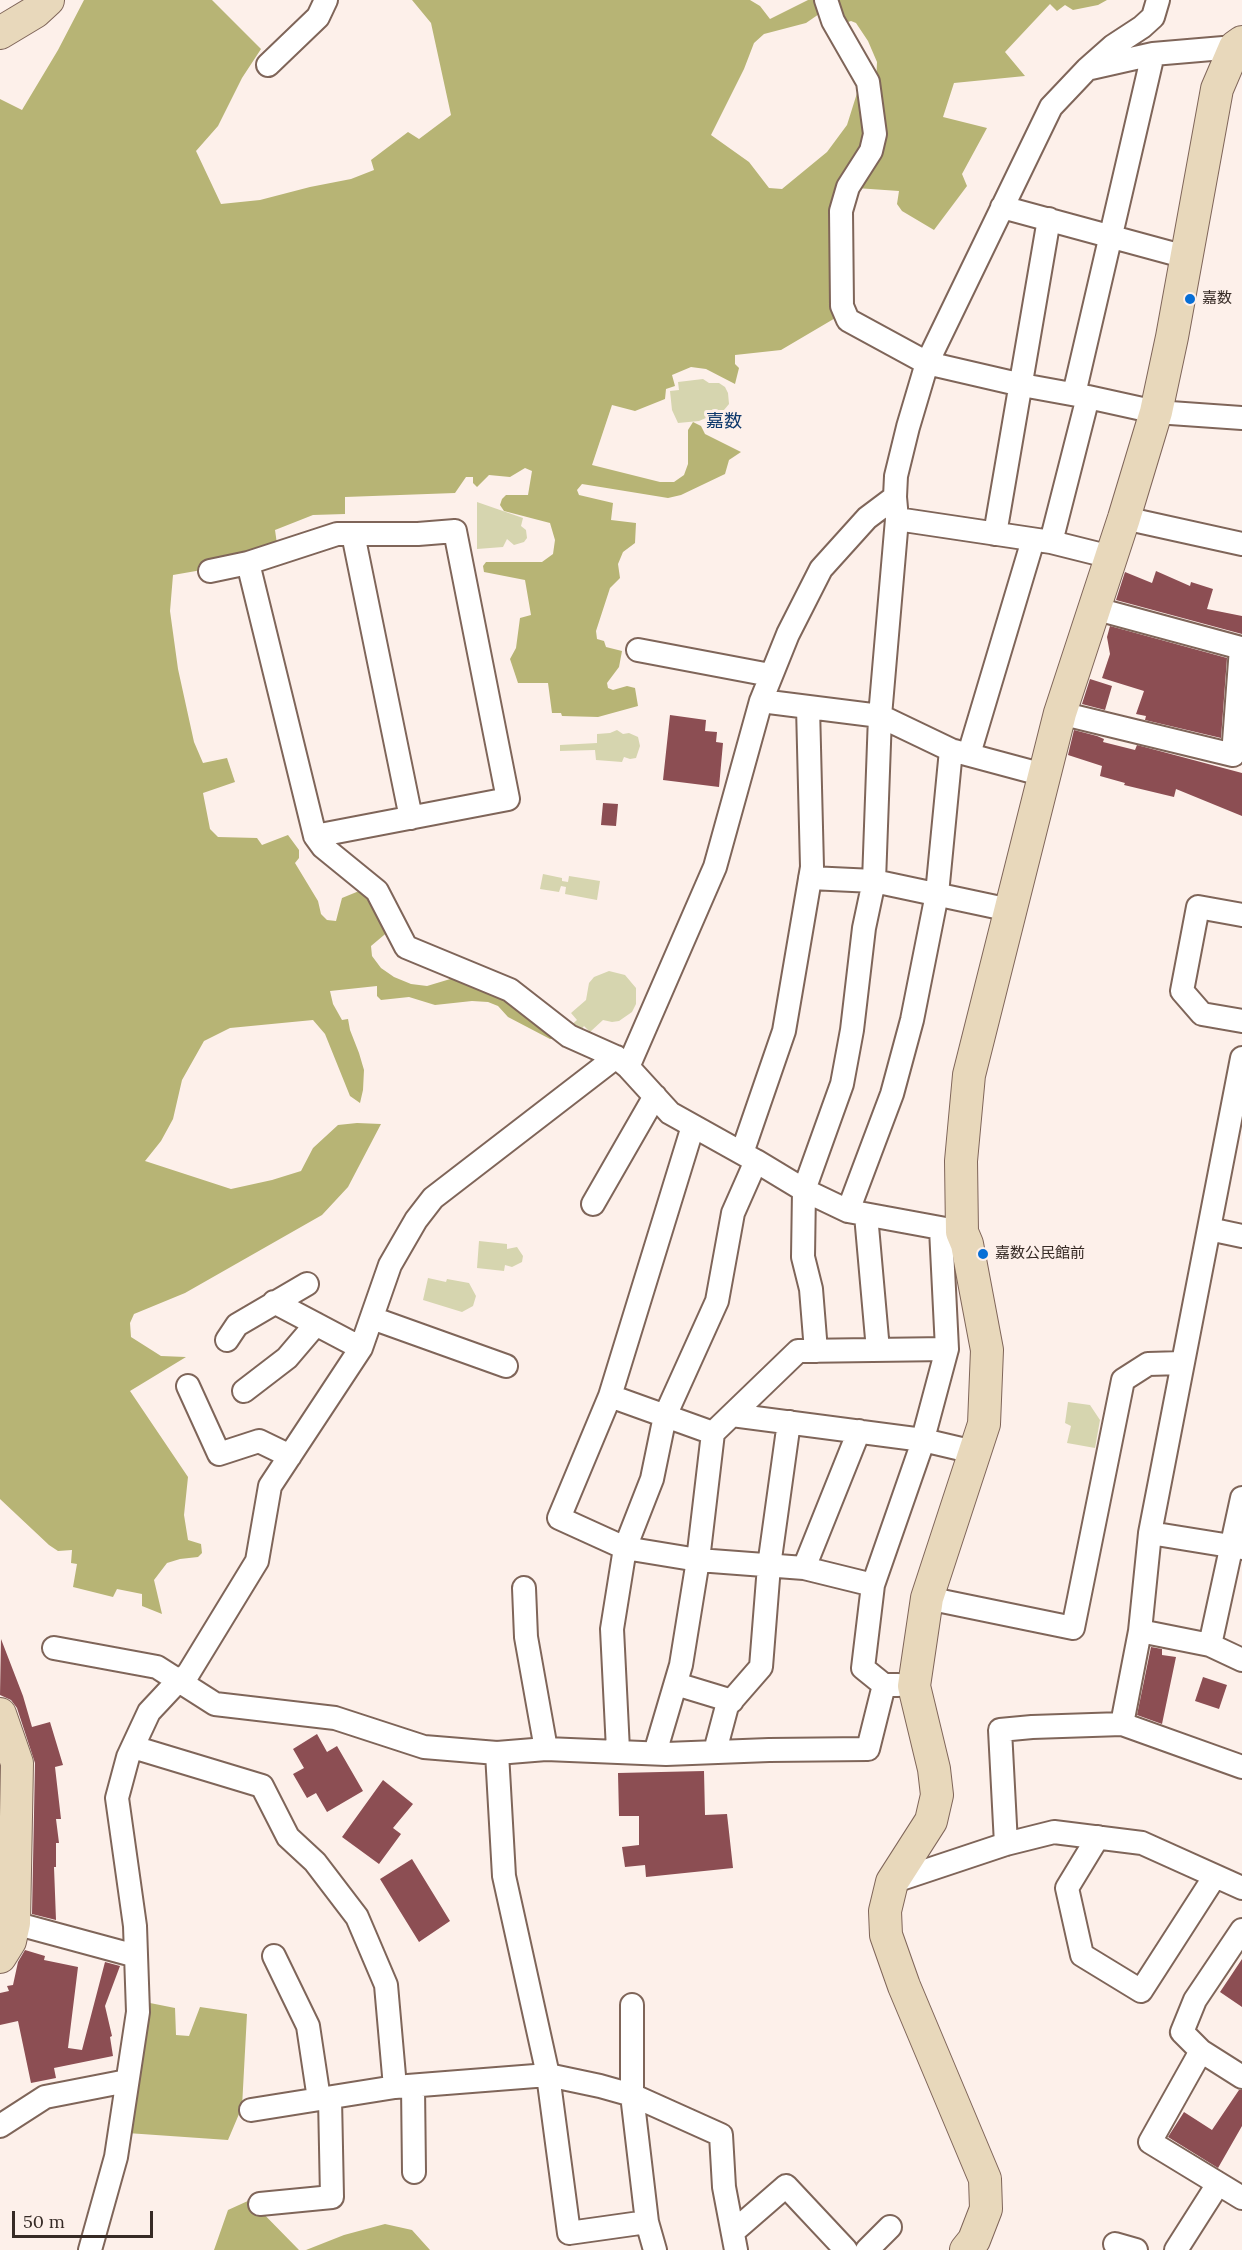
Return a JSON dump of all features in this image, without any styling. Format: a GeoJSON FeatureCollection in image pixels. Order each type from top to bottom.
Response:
{"type":"FeatureCollection","features":[{"type":"Feature","properties":{"kind":"street"},"geometry":{"type":"LineString","coordinates":[[0,33],[35,12],[48,0]]}},
{"type":"Feature","properties":{"kind":"street"},"geometry":{"type":"LineString","coordinates":[[268,65],[318,17],[326,0]]}},
{"type":"Feature","properties":{"kind":"street"},"geometry":{"type":"LineString","coordinates":[[826,0],[833,21],[868,82],[875,134],[871,151],[848,187],[841,211],[842,306],[848,320],[927,363],[1156,412],[1242,418]]}},
{"type":"Feature","properties":{"kind":"street"},"geometry":{"type":"LineString","coordinates":[[816,1351],[811,1289],[803,1257],[804,1190],[842,1084],[852,1030],[864,928],[874,881],[880,716],[896,508],[896,476],[906,436],[927,363],[1051,107],[1087,69],[1113,46],[1153,17],[1158,0]]}},
{"type":"Feature","properties":{"kind":"street"},"geometry":{"type":"LineString","coordinates":[[1087,69],[1153,54],[1239,45]]}},
{"type":"Feature","properties":{"kind":"street"},"geometry":{"type":"LineString","coordinates":[[966,2250],[974,2240],[986,2208],[985,2179],[904,1986],[886,1935],[885,1911],[892,1882],[931,1821],[937,1795],[934,1769],[899,1685],[863,1668],[873,1585],[923,1440],[947,1349],[951,1231],[961,1161],[969,1075],[1060,713],[1156,412],[1172,337],[1217,89],[1239,45]]}},
{"type":"Feature","properties":{"kind":"street"},"geometry":{"type":"LineString","coordinates":[[878,1350],[857,1213],[912,1020],[937,894],[960,752],[1042,541],[1081,395],[1110,236],[1153,54]]}},
{"type":"Feature","properties":{"kind":"street"},"geometry":{"type":"LineString","coordinates":[[1002,207],[1186,257]]}},
{"type":"Feature","properties":{"kind":"street"},"geometry":{"type":"LineString","coordinates":[[995,534],[1049,219]]}},
{"type":"Feature","properties":{"kind":"street"},"geometry":{"type":"LineString","coordinates":[[90,2250],[116,2157],[138,2012],[135,1926],[117,1798],[133,1747],[149,1712],[178,1681],[188,1674],[257,1561],[270,1486],[361,1348],[390,1265],[416,1220],[433,1198],[622,1062],[715,867],[770,675],[821,569],[867,518],[896,508],[995,534],[1042,541],[1111,557]]}},
{"type":"Feature","properties":{"kind":"street"},"geometry":{"type":"LineString","coordinates":[[1124,518],[1242,544]]}},
{"type":"Feature","properties":{"kind":"street"},"geometry":{"type":"LineString","coordinates":[[210,571],[248,562],[337,534],[418,534],[455,531],[508,799],[315,836]]}},
{"type":"Feature","properties":{"kind":"street"},"geometry":{"type":"LineString","coordinates":[[353,534],[411,818]]}},
{"type":"Feature","properties":{"kind":"street"},"geometry":{"type":"LineString","coordinates":[[54,1648],[157,1667],[216,1704],[335,1718],[424,1746],[497,1753],[546,1749],[655,1753],[868,1749],[899,1685],[984,1424],[987,1350],[967,1244],[951,1231],[857,1213],[804,1190],[670,1113],[622,1062],[569,1036],[510,990],[406,947],[377,891],[323,847],[315,836],[248,562]]}},
{"type":"Feature","properties":{"kind":"street"},"geometry":{"type":"LineString","coordinates":[[1060,713],[1233,755],[1241,648],[1093,608]]}},
{"type":"Feature","properties":{"kind":"street"},"geometry":{"type":"LineString","coordinates":[[638,650],[770,675]]}},
{"type":"Feature","properties":{"kind":"street"},"geometry":{"type":"LineString","coordinates":[[761,701],[880,716],[960,752],[1044,775]]}},
{"type":"Feature","properties":{"kind":"street"},"geometry":{"type":"LineString","coordinates":[[618,1750],[612,1629],[625,1548],[652,1479],[665,1416],[717,1301],[733,1213],[784,1031],[812,867],[808,707]]}},
{"type":"Feature","properties":{"kind":"street"},"geometry":{"type":"LineString","coordinates":[[810,878],[874,881],[1010,909]]}},
{"type":"Feature","properties":{"kind":"street"},"geometry":{"type":"LineString","coordinates":[[1242,915],[1198,907],[1182,992],[1202,1014],[1242,1022]]}},
{"type":"Feature","properties":{"kind":"street"},"geometry":{"type":"LineString","coordinates":[[1122,1724],[1140,1631],[1150,1533],[1242,1058]]}},
{"type":"Feature","properties":{"kind":"street"},"geometry":{"type":"LineString","coordinates":[[593,1204],[655,1096]]}},
{"type":"Feature","properties":{"kind":"street"},"geometry":{"type":"LineString","coordinates":[[693,1126],[610,1396],[559,1518],[625,1548],[698,1560],[804,1568],[873,1585]]}},
{"type":"Feature","properties":{"kind":"street"},"geometry":{"type":"LineString","coordinates":[[1209,1230],[1242,1236]]}},
{"type":"Feature","properties":{"kind":"street"},"geometry":{"type":"LineString","coordinates":[[227,1340],[237,1325],[307,1284]]}},
{"type":"Feature","properties":{"kind":"street"},"geometry":{"type":"LineString","coordinates":[[274,1302],[361,1348]]}},
{"type":"Feature","properties":{"kind":"street"},"geometry":{"type":"LineString","coordinates":[[372,1318],[506,1366]]}},
{"type":"Feature","properties":{"kind":"street"},"geometry":{"type":"LineString","coordinates":[[243,1390],[287,1358],[316,1324]]}},
{"type":"Feature","properties":{"kind":"street"},"geometry":{"type":"LineString","coordinates":[[655,1753],[681,1665],[698,1560],[713,1433],[798,1351],[947,1349]]}},
{"type":"Feature","properties":{"kind":"street"},"geometry":{"type":"LineString","coordinates":[[927,1598],[1073,1628],[1123,1380],[1148,1364],[1182,1363]]}},
{"type":"Feature","properties":{"kind":"street"},"geometry":{"type":"LineString","coordinates":[[188,1386],[219,1454],[259,1441],[290,1456]]}},
{"type":"Feature","properties":{"kind":"street"},"geometry":{"type":"LineString","coordinates":[[610,1396],[713,1433]]}},
{"type":"Feature","properties":{"kind":"street"},"geometry":{"type":"LineString","coordinates":[[732,1415],[923,1440],[975,1452]]}},
{"type":"Feature","properties":{"kind":"street"},"geometry":{"type":"LineString","coordinates":[[715,1752],[727,1706],[761,1667],[769,1566],[789,1422]]}},
{"type":"Feature","properties":{"kind":"street"},"geometry":{"type":"LineString","coordinates":[[804,1568],[859,1431]]}},
{"type":"Feature","properties":{"kind":"street"},"geometry":{"type":"LineString","coordinates":[[1210,1645],[1237,1547],[1242,1498]]}},
{"type":"Feature","properties":{"kind":"street"},"geometry":{"type":"LineString","coordinates":[[1150,1533],[1237,1547]]}},
{"type":"Feature","properties":{"kind":"street"},"geometry":{"type":"LineString","coordinates":[[524,1588],[526,1637],[546,1749]]}},
{"type":"Feature","properties":{"kind":"street"},"geometry":{"type":"LineString","coordinates":[[1140,1631],[1210,1645],[1242,1660]]}},
{"type":"Feature","properties":{"kind":"street"},"geometry":{"type":"LineString","coordinates":[[676,1684],[732,1701]]}},
{"type":"Feature","properties":{"kind":"street"},"geometry":{"type":"LineString","coordinates":[[0,1714],[17,1763],[14,1923],[10,1941],[0,1957]]}},
{"type":"Feature","properties":{"kind":"street"},"geometry":{"type":"LineString","coordinates":[[1006,1844],[1000,1730],[1032,1726],[1122,1724],[1242,1767]]}},
{"type":"Feature","properties":{"kind":"street"},"geometry":{"type":"LineString","coordinates":[[133,1747],[262,1786],[288,1837],[315,1862],[357,1917],[386,1985],[404,2087],[414,2172]]}},
{"type":"Feature","properties":{"kind":"street"},"geometry":{"type":"LineString","coordinates":[[497,1753],[504,1876],[548,2075],[569,2233],[647,2222]]}},
{"type":"Feature","properties":{"kind":"street"},"geometry":{"type":"LineString","coordinates":[[892,1882],[1006,1844],[1054,1832],[1142,1843],[1242,1888]]}},
{"type":"Feature","properties":{"kind":"street"},"geometry":{"type":"LineString","coordinates":[[1098,1838],[1067,1888],[1082,1955],[1141,1990],[1215,1876]]}},
{"type":"Feature","properties":{"kind":"street"},"geometry":{"type":"LineString","coordinates":[[14,1923],[136,1956]]}},
{"type":"Feature","properties":{"kind":"street"},"geometry":{"type":"LineString","coordinates":[[1240,1941],[1195,2000],[1182,2032],[1201,2051],[1242,2077]]}},
{"type":"Feature","properties":{"kind":"street"},"geometry":{"type":"LineString","coordinates":[[260,2204],[332,2197],[325,2098],[308,2026],[274,1956]]}},
{"type":"Feature","properties":{"kind":"street"},"geometry":{"type":"LineString","coordinates":[[632,2005],[632,2096],[647,2222],[655,2250]]}},
{"type":"Feature","properties":{"kind":"street"},"geometry":{"type":"LineString","coordinates":[[1201,2051],[1150,2142],[1242,2198]]}},
{"type":"Feature","properties":{"kind":"street"},"geometry":{"type":"LineString","coordinates":[[251,2110],[404,2087],[548,2075],[600,2086],[632,2096],[721,2135],[724,2187],[734,2241]]}},
{"type":"Feature","properties":{"kind":"street"},"geometry":{"type":"LineString","coordinates":[[0,2126],[45,2097],[127,2081]]}},
{"type":"Feature","properties":{"kind":"street"},"geometry":{"type":"LineString","coordinates":[[1176,2250],[1218,2184]]}},
{"type":"Feature","properties":{"kind":"street"},"geometry":{"type":"LineString","coordinates":[[734,2241],[786,2186],[846,2250]]}},
{"type":"Feature","properties":{"kind":"street"},"geometry":{"type":"LineString","coordinates":[[867,2250],[890,2227]]}},
{"type":"Feature","properties":{"kind":"green space"},"geometry":{"type":"Polygon","coordinates":[[[703,379],[725,387],[729,404],[724,410],[699,421],[678,423],[672,410],[670,391],[679,390],[678,382],[703,379]]]}},
{"type":"Feature","properties":{"kind":"green space"},"geometry":{"type":"Polygon","coordinates":[[[477,502],[523,518],[521,526],[526,530],[527,538],[524,542],[514,545],[507,539],[503,547],[477,549],[477,502]]]}},
{"type":"Feature","properties":{"kind":"green space"},"geometry":{"type":"Polygon","coordinates":[[[617,730],[623,734],[629,733],[638,737],[640,746],[636,758],[624,757],[622,762],[596,760],[595,750],[560,751],[560,745],[597,743],[597,734],[617,730]]]}},
{"type":"Feature","properties":{"kind":"green space"},"geometry":{"type":"Polygon","coordinates":[[[543,874],[562,878],[562,881],[568,882],[569,876],[600,881],[597,900],[565,894],[566,887],[561,886],[559,892],[540,889],[543,874]]]}},
{"type":"Feature","properties":{"kind":"green space"},"geometry":{"type":"Polygon","coordinates":[[[609,971],[625,975],[636,988],[636,1004],[632,1012],[619,1021],[603,1020],[590,1032],[584,1026],[578,1034],[568,1028],[577,1020],[571,1013],[586,1000],[589,983],[594,977],[609,971]]]}},
{"type":"Feature","properties":{"kind":"green space"},"geometry":{"type":"Polygon","coordinates":[[[479,1241],[507,1244],[507,1249],[517,1247],[523,1256],[522,1262],[512,1267],[505,1265],[504,1271],[477,1268],[479,1241]]]}},
{"type":"Feature","properties":{"kind":"green space"},"geometry":{"type":"Polygon","coordinates":[[[428,1278],[469,1283],[476,1296],[473,1306],[462,1312],[423,1300],[428,1278]]]}},
{"type":"Feature","properties":{"kind":"green space"},"geometry":{"type":"Polygon","coordinates":[[[1068,1402],[1090,1405],[1100,1420],[1095,1448],[1067,1443],[1071,1426],[1065,1423],[1068,1402]]]}},
{"type":"Feature","properties":{"kind":"shaded area"},"geometry":{"type":"Polygon","coordinates":[[[84,0],[212,0],[261,49],[242,78],[218,126],[196,151],[221,204],[260,200],[351,179],[374,170],[371,160],[408,132],[419,139],[451,115],[431,23],[412,0],[750,0],[760,6],[770,19],[808,0],[819,0],[822,12],[806,23],[764,34],[754,43],[744,69],[711,135],[749,162],[769,188],[782,189],[827,152],[847,125],[858,90],[876,85],[877,62],[868,41],[856,23],[851,21],[842,24],[832,0],[1107,0],[1098,5],[1073,10],[1065,5],[1057,11],[1050,4],[1005,52],[1025,76],[954,83],[943,117],[987,128],[962,174],[967,186],[934,230],[902,211],[897,204],[899,191],[856,188],[837,317],[781,350],[735,355],[735,364],[739,368],[735,384],[706,369],[691,367],[672,375],[675,386],[666,389],[665,399],[635,411],[612,405],[592,465],[660,482],[674,482],[684,475],[688,464],[688,430],[693,422],[701,426],[705,434],[741,452],[729,460],[725,474],[681,495],[668,498],[582,484],[577,490],[579,495],[613,503],[611,520],[636,523],[635,543],[623,552],[618,564],[620,578],[610,588],[596,631],[597,639],[604,641],[606,647],[622,651],[619,667],[607,683],[608,688],[613,690],[627,686],[635,688],[638,706],[598,717],[562,716],[561,713],[552,713],[548,683],[518,683],[510,659],[516,648],[520,618],[531,615],[525,580],[484,572],[483,566],[486,562],[542,562],[553,554],[555,540],[550,523],[504,511],[500,505],[506,495],[528,495],[532,471],[525,468],[510,477],[489,475],[477,487],[473,483],[473,477],[466,477],[455,493],[345,497],[345,514],[313,515],[275,530],[277,544],[196,571],[173,575],[170,611],[178,669],[194,742],[203,763],[227,758],[235,782],[203,793],[210,829],[218,837],[257,838],[262,845],[288,835],[299,850],[299,858],[295,863],[318,901],[321,914],[327,920],[336,921],[342,898],[364,889],[390,930],[371,946],[372,956],[381,968],[394,977],[411,984],[427,986],[457,977],[503,997],[562,1038],[550,1039],[508,1017],[498,1006],[488,1002],[472,1001],[435,1005],[409,997],[381,1000],[377,996],[377,986],[330,991],[333,1004],[342,1020],[348,1019],[364,1070],[360,1103],[350,1096],[325,1034],[313,1020],[230,1028],[204,1041],[182,1080],[173,1119],[161,1141],[145,1161],[231,1189],[301,1171],[313,1148],[338,1125],[381,1124],[348,1187],[322,1215],[185,1293],[134,1314],[130,1323],[131,1337],[161,1356],[186,1357],[130,1391],[188,1477],[184,1515],[188,1540],[201,1544],[202,1553],[198,1557],[167,1563],[154,1580],[162,1614],[142,1606],[142,1594],[117,1589],[113,1597],[73,1587],[77,1564],[71,1563],[72,1550],[58,1551],[49,1545],[0,1499],[0,99],[22,110],[58,50],[84,0]]]}},
{"type":"Feature","properties":{"kind":"shaded area"},"geometry":{"type":"Polygon","coordinates":[[[145,2002],[175,2008],[176,2035],[189,2036],[200,2007],[247,2014],[242,2107],[228,2140],[127,2133],[145,2002]]]}},
{"type":"Feature","properties":{"kind":"shaded area"},"geometry":{"type":"Polygon","coordinates":[[[250,2200],[299,2250],[214,2250],[228,2210],[250,2200]]]}},
{"type":"Feature","properties":{"kind":"shaded area"},"geometry":{"type":"Polygon","coordinates":[[[385,2224],[412,2230],[430,2250],[306,2250],[344,2235],[385,2224]]]}},
{"type":"Feature","properties":{"kind":"building"},"geometry":{"type":"Polygon","coordinates":[[[1156,571],[1190,586],[1191,582],[1213,589],[1207,609],[1242,616],[1242,634],[1116,600],[1125,572],[1152,583],[1156,571]]]}},
{"type":"Feature","properties":{"kind":"building"},"geometry":{"type":"Polygon","coordinates":[[[1110,626],[1227,658],[1221,738],[1145,720],[1146,716],[1136,714],[1144,691],[1102,678],[1110,654],[1107,637],[1110,626]]]}},
{"type":"Feature","properties":{"kind":"building"},"geometry":{"type":"Polygon","coordinates":[[[1090,679],[1112,686],[1105,710],[1082,704],[1090,679]]]}},
{"type":"Feature","properties":{"kind":"building"},"geometry":{"type":"Polygon","coordinates":[[[670,715],[706,720],[705,731],[717,732],[716,742],[723,743],[719,787],[663,780],[670,715]]]}},
{"type":"Feature","properties":{"kind":"building"},"geometry":{"type":"Polygon","coordinates":[[[1074,730],[1097,736],[1104,739],[1103,742],[1135,750],[1137,745],[1242,773],[1242,816],[1176,789],[1174,797],[1124,785],[1125,783],[1100,776],[1102,766],[1068,755],[1074,730]]]}},
{"type":"Feature","properties":{"kind":"building"},"geometry":{"type":"Polygon","coordinates":[[[603,803],[618,804],[616,826],[601,825],[603,803]]]}},
{"type":"Feature","properties":{"kind":"building"},"geometry":{"type":"Polygon","coordinates":[[[1,1639],[23,1696],[32,1727],[50,1722],[63,1765],[55,1767],[61,1819],[56,1819],[59,1843],[56,1843],[56,1867],[54,1867],[56,1920],[32,1914],[35,1763],[17,1708],[11,1700],[0,1695],[1,1639]]]}},
{"type":"Feature","properties":{"kind":"building"},"geometry":{"type":"Polygon","coordinates":[[[1151,1647],[1162,1649],[1162,1655],[1176,1657],[1162,1724],[1137,1715],[1151,1647]]]}},
{"type":"Feature","properties":{"kind":"building"},"geometry":{"type":"Polygon","coordinates":[[[1203,1677],[1227,1685],[1219,1709],[1195,1701],[1203,1677]]]}},
{"type":"Feature","properties":{"kind":"building"},"geometry":{"type":"Polygon","coordinates":[[[317,1734],[327,1752],[337,1746],[363,1791],[327,1812],[316,1793],[307,1798],[293,1774],[304,1768],[293,1749],[317,1734]]]}},
{"type":"Feature","properties":{"kind":"building"},"geometry":{"type":"Polygon","coordinates":[[[704,1771],[705,1815],[727,1814],[733,1868],[646,1877],[645,1865],[625,1867],[622,1847],[639,1845],[639,1816],[619,1816],[618,1773],[704,1771]]]}},
{"type":"Feature","properties":{"kind":"building"},"geometry":{"type":"Polygon","coordinates":[[[383,1780],[413,1804],[393,1828],[401,1834],[379,1864],[342,1837],[383,1780]]]}},
{"type":"Feature","properties":{"kind":"building"},"geometry":{"type":"Polygon","coordinates":[[[412,1859],[450,1921],[419,1942],[380,1879],[412,1859]]]}},
{"type":"Feature","properties":{"kind":"building"},"geometry":{"type":"Polygon","coordinates":[[[25,1950],[45,1956],[44,1960],[78,1967],[68,2048],[82,2050],[105,1962],[120,1966],[105,2006],[112,2036],[110,2037],[113,2056],[54,2068],[56,2078],[31,2083],[18,2021],[0,2025],[0,1993],[9,1991],[7,1986],[13,1985],[18,1962],[25,1950]]]}},
{"type":"Feature","properties":{"kind":"building"},"geometry":{"type":"Polygon","coordinates":[[[1242,1959],[1242,2007],[1220,1992],[1242,1959]]]}},
{"type":"Feature","properties":{"kind":"building"},"geometry":{"type":"Polygon","coordinates":[[[1239,2090],[1242,2090],[1242,2126],[1218,2168],[1168,2137],[1184,2112],[1212,2130],[1239,2090]]]}},
{"type":"Feature","properties":{"kind":"place","name":"嘉数"},"geometry":{"type":"Point","coordinates":[1190,299]}},
{"type":"Feature","properties":{"kind":"place","name":"嘉数公民館前"},"geometry":{"type":"Point","coordinates":[983,1254]}},
{"type":"Feature","properties":{"kind":"district","name":"嘉数"},"geometry":{"type":"Point","coordinates":[724,422]}}]}
